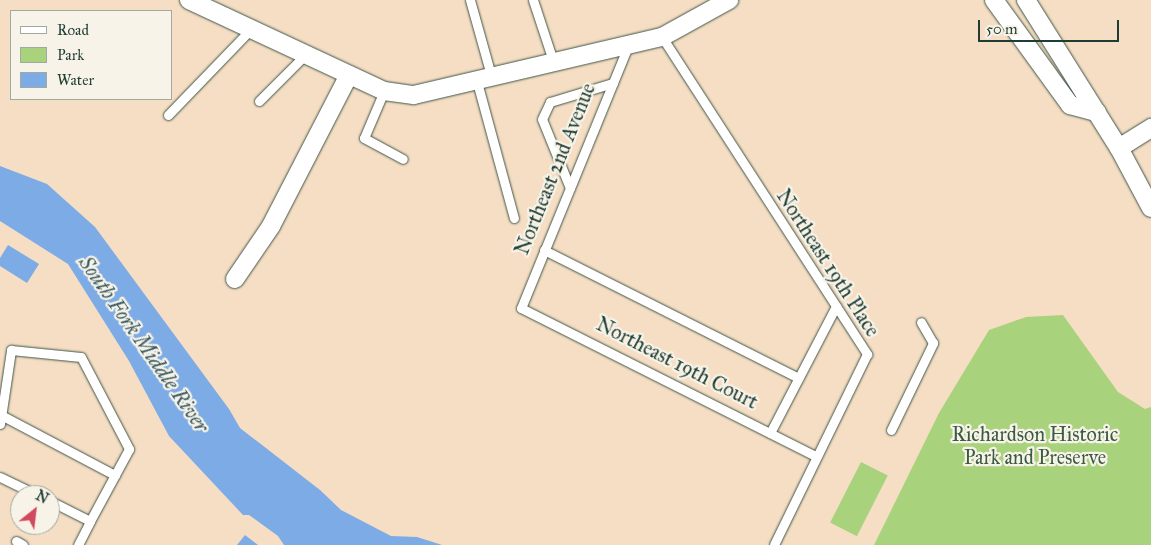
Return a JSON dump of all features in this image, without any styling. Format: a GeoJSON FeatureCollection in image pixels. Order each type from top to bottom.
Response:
{"type":"FeatureCollection","features":[{"type":"Feature","properties":{"kind":"street"},"geometry":{"type":"LineString","coordinates":[[189,0],[384,91]]}},
{"type":"Feature","properties":{"kind":"street","name":"Northeast 2nd Avenue"},"geometry":{"type":"LineString","coordinates":[[384,91],[414,95],[484,81],[628,46],[662,37],[729,0]]}},
{"type":"Feature","properties":{"kind":"street"},"geometry":{"type":"LineString","coordinates":[[994,0],[1070,105],[1097,112]]}},
{"type":"Feature","properties":{"kind":"street"},"geometry":{"type":"LineString","coordinates":[[1026,0],[1119,148],[1151,208]]}},
{"type":"Feature","properties":{"kind":"street"},"geometry":{"type":"LineString","coordinates":[[235,279],[271,226],[349,75]]}},
{"type":"Feature","properties":{"kind":"street"},"geometry":{"type":"LineString","coordinates":[[1119,148],[1151,128]]}},
{"type":"Feature","properties":{"kind":"lane"},"geometry":{"type":"LineString","coordinates":[[470,0],[484,81],[514,218]]}},
{"type":"Feature","properties":{"kind":"lane"},"geometry":{"type":"LineString","coordinates":[[533,0],[554,64]]}},
{"type":"Feature","properties":{"kind":"lane"},"geometry":{"type":"LineString","coordinates":[[168,115],[251,29]]}},
{"type":"Feature","properties":{"kind":"lane","name":"Northeast 19th Place"},"geometry":{"type":"LineString","coordinates":[[662,37],[866,354],[815,456],[774,545]]}},
{"type":"Feature","properties":{"kind":"lane","name":"Northeast 2nd Avenue"},"geometry":{"type":"LineString","coordinates":[[521,308],[628,46]]}},
{"type":"Feature","properties":{"kind":"lane"},"geometry":{"type":"LineString","coordinates":[[259,101],[306,54]]}},
{"type":"Feature","properties":{"kind":"lane"},"geometry":{"type":"LineString","coordinates":[[570,188],[542,119],[550,102],[613,83]]}},
{"type":"Feature","properties":{"kind":"lane"},"geometry":{"type":"LineString","coordinates":[[384,91],[364,138],[403,158]]}},
{"type":"Feature","properties":{"kind":"lane"},"geometry":{"type":"LineString","coordinates":[[544,250],[799,378]]}},
{"type":"Feature","properties":{"kind":"lane"},"geometry":{"type":"LineString","coordinates":[[770,433],[836,306]]}},
{"type":"Feature","properties":{"kind":"lane","name":"Northeast 19th Court"},"geometry":{"type":"LineString","coordinates":[[521,308],[815,456]]}},
{"type":"Feature","properties":{"kind":"lane"},"geometry":{"type":"LineString","coordinates":[[891,430],[933,343],[921,322]]}},
{"type":"Feature","properties":{"kind":"lane"},"geometry":{"type":"LineString","coordinates":[[78,545],[129,449],[82,357],[11,350],[1,419],[115,475]]}},
{"type":"Feature","properties":{"kind":"lane"},"geometry":{"type":"LineString","coordinates":[[0,477],[16,485]]}},
{"type":"Feature","properties":{"kind":"lane"},"geometry":{"type":"LineString","coordinates":[[60,506],[90,521]]}},
{"type":"Feature","properties":{"kind":"green space","name":"Richardson Historic Park and Preserve"},"geometry":{"type":"Polygon","coordinates":[[[1063,315],[1118,392],[1145,409],[1151,407],[1151,545],[874,545],[939,413],[989,330],[1026,317],[1063,315]]]}},
{"type":"Feature","properties":{"kind":"green space"},"geometry":{"type":"Polygon","coordinates":[[[861,462],[888,476],[857,536],[830,523],[861,462]]]}},
{"type":"Feature","properties":{"kind":"water","name":"South Fork Middle River"},"geometry":{"type":"Polygon","coordinates":[[[0,166],[47,184],[95,227],[229,409],[240,428],[320,490],[341,510],[391,536],[417,537],[442,545],[284,545],[278,536],[249,515],[243,515],[169,436],[129,361],[68,264],[0,221],[0,166]]]}},
{"type":"Feature","properties":{"kind":"water"},"geometry":{"type":"Polygon","coordinates":[[[8,245],[39,264],[27,283],[0,266],[0,258],[8,245]]]}},
{"type":"Feature","properties":{"kind":"water"},"geometry":{"type":"Polygon","coordinates":[[[245,535],[258,545],[237,545],[245,535]]]}}]}
